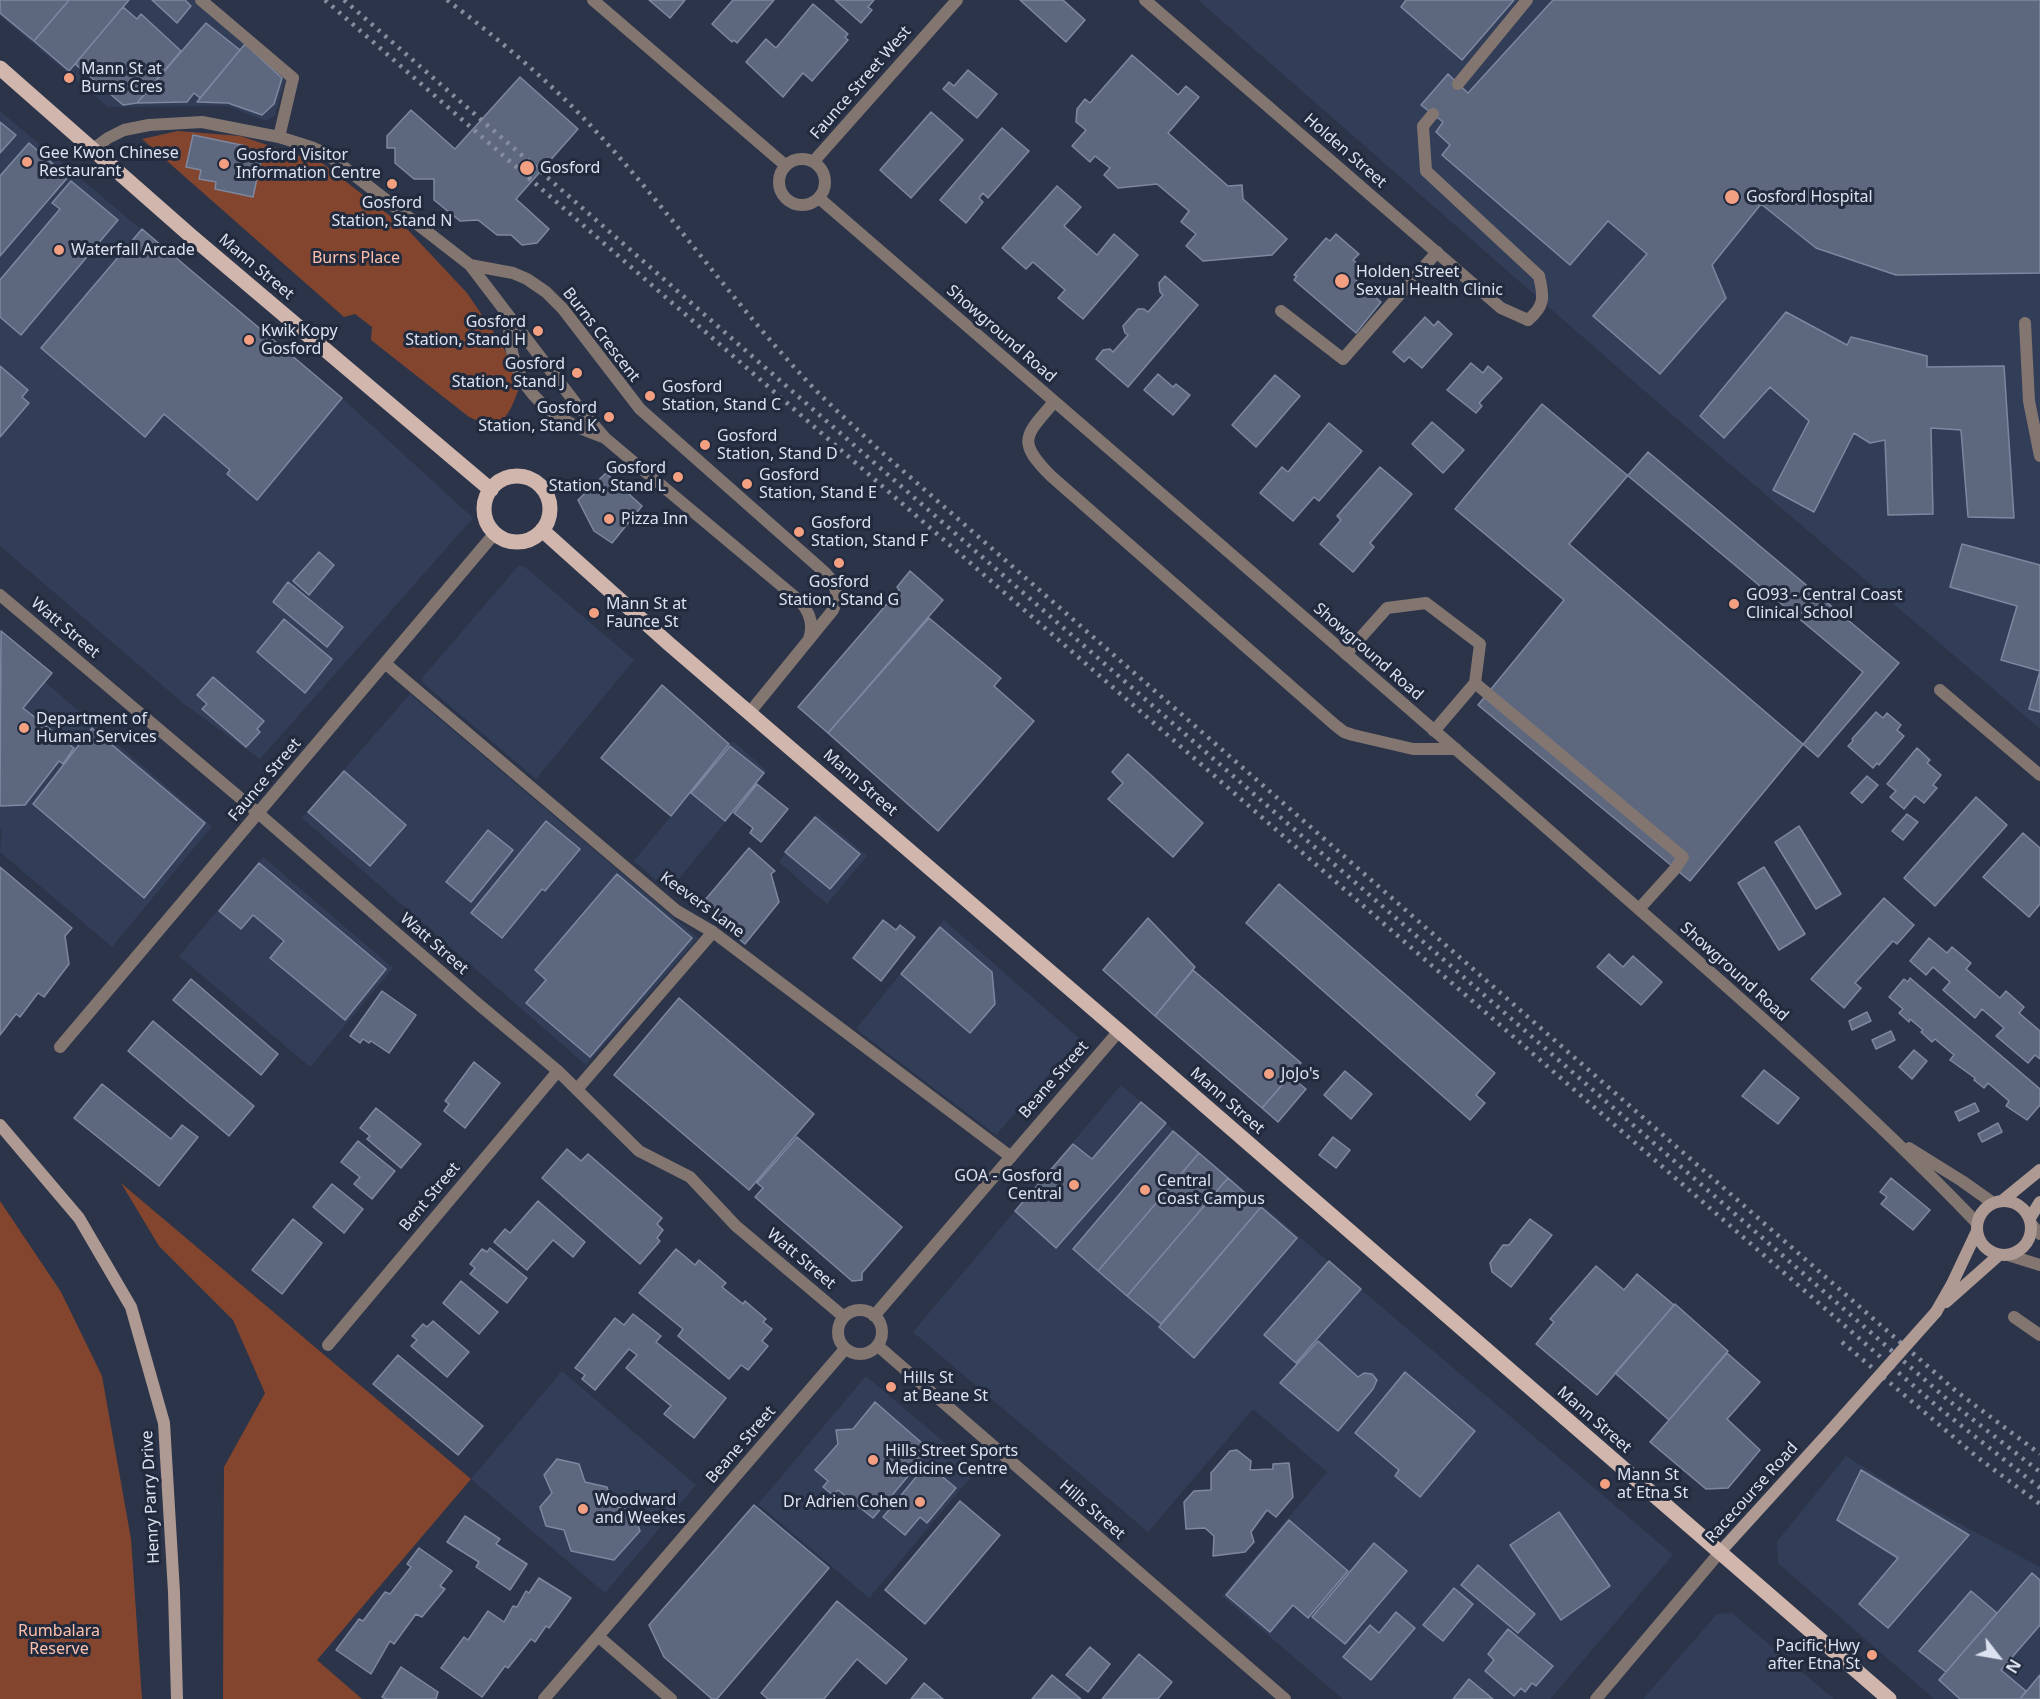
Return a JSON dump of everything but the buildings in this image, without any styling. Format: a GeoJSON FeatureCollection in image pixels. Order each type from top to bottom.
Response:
{"type":"FeatureCollection","features":[{"type":"Feature","properties":{"kind":"main road","name":"Mann Street"},"geometry":{"type":"LineString","coordinates":[[0,68],[191,236],[491,490]]}},
{"type":"Feature","properties":{"kind":"main road"},"geometry":{"type":"LineString","coordinates":[[519,476],[529,478],[545,491],[549,501],[548,521],[534,537],[524,541],[504,539],[495,533],[485,516],[484,507],[491,490],[508,478],[519,476]]}},
{"type":"Feature","properties":{"kind":"main road","name":"Mann Street"},"geometry":{"type":"LineString","coordinates":[[542,530],[621,602],[1119,1030],[1889,1699]]}},
{"type":"Feature","properties":{"kind":"main road","name":"Henry Parry Drive"},"geometry":{"type":"LineString","coordinates":[[0,1125],[79,1218],[131,1307],[164,1423],[174,1592],[177,1699]]}},
{"type":"Feature","properties":{"kind":"main road"},"geometry":{"type":"LineString","coordinates":[[2040,1170],[1980,1215],[1977,1227],[1982,1244],[1992,1252],[2003,1255],[2023,1248],[2034,1226],[2040,1202]]}},
{"type":"Feature","properties":{"kind":"main road"},"geometry":{"type":"LineString","coordinates":[[1997,1202],[2010,1201],[2019,1204],[2034,1226]]}},
{"type":"Feature","properties":{"kind":"main road","name":"Racecourse Road"},"geometry":{"type":"LineString","coordinates":[[1936,1312],[1952,1284],[1977,1227]]}},
{"type":"Feature","properties":{"kind":"main road","name":"Racecourse Road"},"geometry":{"type":"LineString","coordinates":[[1720,1552],[1936,1312],[2003,1255]]}},
{"type":"Feature","properties":{"kind":"street"},"geometry":{"type":"LineString","coordinates":[[201,0],[293,78],[279,137]]}},
{"type":"Feature","properties":{"kind":"street"},"geometry":{"type":"LineString","coordinates":[[593,0],[785,165]]}},
{"type":"Feature","properties":{"kind":"street","name":"Faunce Street West"},"geometry":{"type":"LineString","coordinates":[[814,161],[957,0]]}},
{"type":"Feature","properties":{"kind":"street","name":"Holden Street"},"geometry":{"type":"LineString","coordinates":[[1145,0],[1501,308],[1528,320],[1539,311],[1544,294],[1539,276],[1426,171],[1423,126],[1433,114]]}},
{"type":"Feature","properties":{"kind":"street"},"geometry":{"type":"LineString","coordinates":[[1458,84],[1527,0]]}},
{"type":"Feature","properties":{"kind":"street","name":"Burns Crescent"},"geometry":{"type":"LineString","coordinates":[[93,149],[124,130],[173,122],[226,125],[311,147],[339,163],[470,265],[513,273],[546,292],[563,309],[640,410],[826,573],[836,588],[836,604],[830,615],[750,712]]}},
{"type":"Feature","properties":{"kind":"street"},"geometry":{"type":"LineString","coordinates":[[799,158],[814,161],[820,166],[826,179],[823,193],[819,198],[804,205],[789,201],[780,188],[781,172],[785,165],[799,158]]}},
{"type":"Feature","properties":{"kind":"street","name":"Showground Road"},"geometry":{"type":"LineString","coordinates":[[819,198],[1456,749],[1744,1002],[1891,1136],[1977,1227]]}},
{"type":"Feature","properties":{"kind":"street"},"geometry":{"type":"LineString","coordinates":[[1281,310],[1343,359],[1437,252]]}},
{"type":"Feature","properties":{"kind":"street"},"geometry":{"type":"LineString","coordinates":[[470,265],[580,409],[605,438],[797,597],[805,606],[810,618],[812,628],[809,640]]}},
{"type":"Feature","properties":{"kind":"street"},"geometry":{"type":"LineString","coordinates":[[509,317],[510,348],[515,364],[531,393],[540,403],[566,422],[605,438]]}},
{"type":"Feature","properties":{"kind":"street"},"geometry":{"type":"LineString","coordinates":[[2025,323],[2029,401],[2040,456]]}},
{"type":"Feature","properties":{"kind":"street"},"geometry":{"type":"LineString","coordinates":[[1054,402],[1032,428],[1029,435],[1029,451],[1034,460],[1335,725],[1353,735],[1413,749],[1456,749]]}},
{"type":"Feature","properties":{"kind":"street","name":"Faunce Street"},"geometry":{"type":"LineString","coordinates":[[60,1047],[495,533]]}},
{"type":"Feature","properties":{"kind":"street","name":"Watt Street"},"geometry":{"type":"LineString","coordinates":[[0,595],[578,1088],[639,1151],[690,1177],[736,1226],[844,1317]]}},
{"type":"Feature","properties":{"kind":"street"},"geometry":{"type":"LineString","coordinates":[[1346,654],[1387,608],[1426,603],[1480,644],[1475,682],[1434,730]]}},
{"type":"Feature","properties":{"kind":"street","name":"Keevers Lane"},"geometry":{"type":"LineString","coordinates":[[386,664],[677,911],[713,932],[1011,1156]]}},
{"type":"Feature","properties":{"kind":"street"},"geometry":{"type":"LineString","coordinates":[[1475,682],[1683,857],[1639,909]]}},
{"type":"Feature","properties":{"kind":"street"},"geometry":{"type":"LineString","coordinates":[[1940,690],[2040,775]]}},
{"type":"Feature","properties":{"kind":"street"},"geometry":{"type":"LineString","coordinates":[[578,1088],[713,932]]}},
{"type":"Feature","properties":{"kind":"street","name":"Beane Street"},"geometry":{"type":"LineString","coordinates":[[874,1316],[1119,1030]]}},
{"type":"Feature","properties":{"kind":"street","name":"Bent Street"},"geometry":{"type":"LineString","coordinates":[[328,1345],[558,1071]]}},
{"type":"Feature","properties":{"kind":"street","name":"Showground Road"},"geometry":{"type":"LineString","coordinates":[[1891,1136],[1997,1202]]}},
{"type":"Feature","properties":{"kind":"street"},"geometry":{"type":"LineString","coordinates":[[2003,1255],[2040,1265]]}},
{"type":"Feature","properties":{"kind":"street"},"geometry":{"type":"LineString","coordinates":[[862,1310],[874,1316],[881,1326],[881,1340],[878,1346],[866,1353],[858,1354],[846,1349],[838,1337],[840,1323],[844,1317],[849,1313],[862,1310]]}},
{"type":"Feature","properties":{"kind":"street"},"geometry":{"type":"LineString","coordinates":[[2014,1317],[2040,1335]]}},
{"type":"Feature","properties":{"kind":"street","name":"Hills Street"},"geometry":{"type":"LineString","coordinates":[[878,1346],[1284,1699]]}},
{"type":"Feature","properties":{"kind":"street","name":"Beane Street"},"geometry":{"type":"LineString","coordinates":[[544,1699],[846,1349]]}},
{"type":"Feature","properties":{"kind":"street","name":"Racecourse Road"},"geometry":{"type":"LineString","coordinates":[[1596,1699],[1720,1552]]}},
{"type":"Feature","properties":{"kind":"street"},"geometry":{"type":"LineString","coordinates":[[599,1637],[671,1699]]}},
{"type":"Feature","properties":{"kind":"shaded area"},"geometry":{"type":"Polygon","coordinates":[[[0,0],[200,0],[286,77],[275,115],[266,121],[227,106],[108,107],[0,16],[0,0]]]}},
{"type":"Feature","properties":{"kind":"shaded area","name":"Gosford Hospital"},"geometry":{"type":"Polygon","coordinates":[[[1198,0],[2040,0],[2040,729],[1648,394],[1198,0]]]}},
{"type":"Feature","properties":{"kind":"shaded area"},"geometry":{"type":"Polygon","coordinates":[[[0,111],[342,398],[473,518],[260,759],[184,704],[0,546],[0,111]]]}},
{"type":"Feature","properties":{"kind":"shaded area"},"geometry":{"type":"Polygon","coordinates":[[[519,565],[525,567],[634,660],[536,779],[422,682],[423,677],[519,565]]]}},
{"type":"Feature","properties":{"kind":"shaded area"},"geometry":{"type":"Polygon","coordinates":[[[0,643],[212,826],[112,947],[0,852],[2,829],[0,828],[0,643]]]}},
{"type":"Feature","properties":{"kind":"shaded area"},"geometry":{"type":"Polygon","coordinates":[[[410,694],[698,938],[586,1065],[302,818],[410,694]]]}},
{"type":"Feature","properties":{"kind":"shaded area"},"geometry":{"type":"Polygon","coordinates":[[[733,741],[767,771],[669,891],[634,861],[733,741]]]}},
{"type":"Feature","properties":{"kind":"shaded area"},"geometry":{"type":"Polygon","coordinates":[[[817,814],[867,856],[827,904],[779,862],[817,814]]]}},
{"type":"Feature","properties":{"kind":"shaded area"},"geometry":{"type":"Polygon","coordinates":[[[263,857],[393,968],[310,1067],[179,956],[263,857]]]}},
{"type":"Feature","properties":{"kind":"shaded area"},"geometry":{"type":"Polygon","coordinates":[[[944,920],[1080,1039],[996,1135],[856,1029],[944,920]]]}},
{"type":"Feature","properties":{"kind":"shaded area"},"geometry":{"type":"Polygon","coordinates":[[[1121,1085],[1673,1555],[1550,1699],[1343,1699],[1222,1596],[1327,1472],[1253,1409],[1148,1532],[913,1332],[1121,1085]]]}},
{"type":"Feature","properties":{"kind":"shaded area"},"geometry":{"type":"Polygon","coordinates":[[[562,1371],[696,1485],[605,1593],[471,1479],[562,1371]]]}},
{"type":"Feature","properties":{"kind":"shaded area"},"geometry":{"type":"Polygon","coordinates":[[[866,1376],[977,1470],[869,1598],[758,1504],[866,1376]]]}},
{"type":"Feature","properties":{"kind":"shaded area"},"geometry":{"type":"Polygon","coordinates":[[[1846,1456],[1910,1497],[2040,1567],[2040,1699],[1934,1699],[1778,1563],[1777,1542],[1846,1456]]]}},
{"type":"Feature","properties":{"kind":"shaded area"},"geometry":{"type":"Polygon","coordinates":[[[1732,1613],[1834,1699],[1643,1699],[1717,1614],[1732,1613]]]}},
{"type":"Feature","properties":{"kind":"green space","name":"Burns Place"},"geometry":{"type":"Polygon","coordinates":[[[178,131],[240,136],[322,163],[408,230],[467,293],[503,346],[520,386],[510,410],[503,419],[492,427],[469,417],[371,340],[372,327],[355,314],[344,317],[142,139],[178,131]]]}},
{"type":"Feature","properties":{"kind":"green space"},"geometry":{"type":"Polygon","coordinates":[[[121,1183],[471,1479],[317,1660],[362,1699],[223,1699],[224,1467],[265,1393],[233,1320],[159,1246],[121,1183]]]}},
{"type":"Feature","properties":{"kind":"green space","name":"Rumbalara Reserve"},"geometry":{"type":"Polygon","coordinates":[[[0,1201],[61,1292],[102,1376],[131,1539],[142,1699],[0,1699],[0,1201]]]}},
{"type":"Feature","properties":{"kind":"railway"},"geometry":{"type":"LineString","coordinates":[[325,0],[1939,1408],[2040,1488]]}},
{"type":"Feature","properties":{"kind":"railway"},"geometry":{"type":"LineString","coordinates":[[344,0],[1948,1400],[2040,1472]]}},
{"type":"Feature","properties":{"kind":"railway"},"geometry":{"type":"LineString","coordinates":[[447,0],[522,60],[591,126],[646,188],[778,349],[823,398],[878,449],[1956,1391],[2040,1454]]}},
{"type":"Feature","properties":{"kind":"railway"},"geometry":{"type":"LineString","coordinates":[[1842,1342],[1977,1457],[2040,1504]]}},
{"type":"Feature","properties":{"kind":"place","name":"Mann St at Burns Cres"},"geometry":{"type":"Point","coordinates":[69,78]}},
{"type":"Feature","properties":{"kind":"place","name":"Gee Kwon Chinese Restaurant"},"geometry":{"type":"Point","coordinates":[27,162]}},
{"type":"Feature","properties":{"kind":"place","name":"Gosford Visitor Information Centre"},"geometry":{"type":"Point","coordinates":[224,164]}},
{"type":"Feature","properties":{"kind":"place","name":"Gosford"},"geometry":{"type":"Point","coordinates":[527,168]}},
{"type":"Feature","properties":{"kind":"place","name":"Gosford Station, Stand N"},"geometry":{"type":"Point","coordinates":[392,184]}},
{"type":"Feature","properties":{"kind":"place","name":"Gosford Hospital"},"geometry":{"type":"Point","coordinates":[1732,197]}},
{"type":"Feature","properties":{"kind":"place","name":"Waterfall Arcade"},"geometry":{"type":"Point","coordinates":[59,250]}},
{"type":"Feature","properties":{"kind":"place","name":"Holden Street Sexual Health Clinic"},"geometry":{"type":"Point","coordinates":[1342,281]}},
{"type":"Feature","properties":{"kind":"place","name":"Gosford Station, Stand H"},"geometry":{"type":"Point","coordinates":[538,331]}},
{"type":"Feature","properties":{"kind":"place","name":"Kwik Kopy Gosford"},"geometry":{"type":"Point","coordinates":[249,340]}},
{"type":"Feature","properties":{"kind":"place","name":"Gosford Station, Stand J"},"geometry":{"type":"Point","coordinates":[577,373]}},
{"type":"Feature","properties":{"kind":"place","name":"Gosford Station, Stand C"},"geometry":{"type":"Point","coordinates":[650,396]}},
{"type":"Feature","properties":{"kind":"place","name":"Gosford Station, Stand K"},"geometry":{"type":"Point","coordinates":[609,417]}},
{"type":"Feature","properties":{"kind":"place","name":"Gosford Station, Stand D"},"geometry":{"type":"Point","coordinates":[705,445]}},
{"type":"Feature","properties":{"kind":"place","name":"Gosford Station, Stand L"},"geometry":{"type":"Point","coordinates":[678,477]}},
{"type":"Feature","properties":{"kind":"place","name":"Gosford Station, Stand E"},"geometry":{"type":"Point","coordinates":[747,484]}},
{"type":"Feature","properties":{"kind":"place","name":"Pizza Inn"},"geometry":{"type":"Point","coordinates":[609,519]}},
{"type":"Feature","properties":{"kind":"place","name":"Gosford Station, Stand F"},"geometry":{"type":"Point","coordinates":[799,532]}},
{"type":"Feature","properties":{"kind":"place","name":"Gosford Station, Stand G"},"geometry":{"type":"Point","coordinates":[839,563]}},
{"type":"Feature","properties":{"kind":"place","name":"GO93 - Central Coast Clinical School"},"geometry":{"type":"Point","coordinates":[1734,604]}},
{"type":"Feature","properties":{"kind":"place","name":"Mann St at Faunce St"},"geometry":{"type":"Point","coordinates":[594,613]}},
{"type":"Feature","properties":{"kind":"place","name":"Department of Human Services"},"geometry":{"type":"Point","coordinates":[24,728]}},
{"type":"Feature","properties":{"kind":"place","name":"JoJo's"},"geometry":{"type":"Point","coordinates":[1269,1074]}},
{"type":"Feature","properties":{"kind":"place","name":"GOA - Gosford Central"},"geometry":{"type":"Point","coordinates":[1074,1185]}},
{"type":"Feature","properties":{"kind":"place","name":"Central Coast Campus"},"geometry":{"type":"Point","coordinates":[1145,1190]}},
{"type":"Feature","properties":{"kind":"place","name":"Hills St at Beane St"},"geometry":{"type":"Point","coordinates":[891,1387]}},
{"type":"Feature","properties":{"kind":"place","name":"Hills Street Sports Medicine Centre"},"geometry":{"type":"Point","coordinates":[873,1460]}},
{"type":"Feature","properties":{"kind":"place","name":"Mann St at Etna St"},"geometry":{"type":"Point","coordinates":[1605,1484]}},
{"type":"Feature","properties":{"kind":"place","name":"Dr Adrien Cohen"},"geometry":{"type":"Point","coordinates":[920,1502]}},
{"type":"Feature","properties":{"kind":"place","name":"Woodward and Weekes"},"geometry":{"type":"Point","coordinates":[583,1509]}},
{"type":"Feature","properties":{"kind":"place","name":"Pacific Hwy after Etna St"},"geometry":{"type":"Point","coordinates":[1872,1655]}}]}
